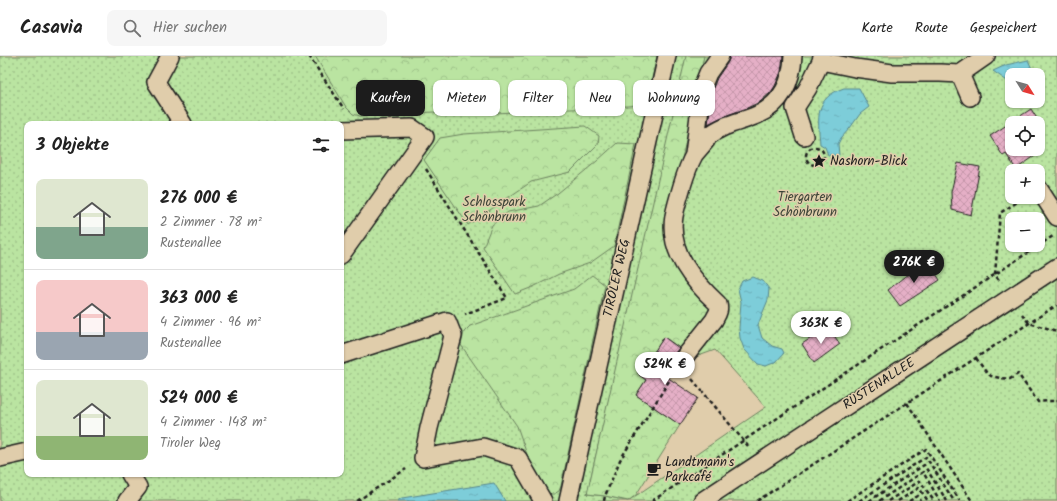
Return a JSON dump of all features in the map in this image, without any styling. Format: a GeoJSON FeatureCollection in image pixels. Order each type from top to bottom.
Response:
{"type":"FeatureCollection","features":[{"type":"Feature","properties":{"kind":"street"},"geometry":{"type":"LineString","coordinates":[[170,56],[156,82],[181,121]]}},
{"type":"Feature","properties":{"kind":"street","name":"TIROLER WEG"},"geometry":{"type":"LineString","coordinates":[[568,501],[667,56]]}},
{"type":"Feature","properties":{"kind":"street"},"geometry":{"type":"LineString","coordinates":[[679,364],[714,320],[719,308],[718,304],[694,280],[684,265],[674,242],[673,229],[674,215],[686,175],[694,155],[703,85],[708,73],[720,56]]}},
{"type":"Feature","properties":{"kind":"street"},"geometry":{"type":"LineString","coordinates":[[694,155],[710,136],[726,126],[757,115],[777,100],[782,94],[791,75],[793,56]]}},
{"type":"Feature","properties":{"kind":"street"},"geometry":{"type":"LineString","coordinates":[[804,136],[795,108],[808,88],[821,58],[855,68],[892,73],[960,74],[986,56]]}},
{"type":"Feature","properties":{"kind":"street"},"geometry":{"type":"LineString","coordinates":[[960,74],[970,96]]}},
{"type":"Feature","properties":{"kind":"street"},"geometry":{"type":"LineString","coordinates":[[344,251],[425,137],[412,128],[346,130]]}},
{"type":"Feature","properties":{"kind":"street"},"geometry":{"type":"LineString","coordinates":[[1045,199],[1057,217]]}},
{"type":"Feature","properties":{"kind":"street","name":"RUSTENALLEE"},"geometry":{"type":"LineString","coordinates":[[702,501],[1057,267]]}},
{"type":"Feature","properties":{"kind":"street"},"geometry":{"type":"LineString","coordinates":[[344,354],[447,321],[452,336],[423,458],[483,447],[518,458],[543,501]]}},
{"type":"Feature","properties":{"kind":"street"},"geometry":{"type":"LineString","coordinates":[[0,458],[24,453]]}},
{"type":"Feature","properties":{"kind":"street"},"geometry":{"type":"LineString","coordinates":[[127,501],[138,487],[132,477]]}},
{"type":"Feature","properties":{"kind":"path"},"geometry":{"type":"LineString","coordinates":[[309,56],[346,114],[346,130]]}},
{"type":"Feature","properties":{"kind":"path"},"geometry":{"type":"LineString","coordinates":[[813,147],[821,149],[824,154],[824,160],[816,165],[810,164],[806,159],[806,153],[808,150],[813,147]]}},
{"type":"Feature","properties":{"kind":"path"},"geometry":{"type":"LineString","coordinates":[[415,151],[507,298],[447,321]]}},
{"type":"Feature","properties":{"kind":"path"},"geometry":{"type":"LineString","coordinates":[[995,274],[1000,213],[1015,204]]}},
{"type":"Feature","properties":{"kind":"path"},"geometry":{"type":"LineString","coordinates":[[652,501],[1057,234]]}},
{"type":"Feature","properties":{"kind":"path"},"geometry":{"type":"LineString","coordinates":[[757,501],[1057,304]]}},
{"type":"Feature","properties":{"kind":"path"},"geometry":{"type":"LineString","coordinates":[[976,358],[986,372],[991,376],[1010,378],[1018,374],[1038,402],[1049,400],[1057,401]]}},
{"type":"Feature","properties":{"kind":"path"},"geometry":{"type":"LineString","coordinates":[[679,364],[761,462]]}},
{"type":"Feature","properties":{"kind":"path"},"geometry":{"type":"LineString","coordinates":[[604,501],[620,460],[662,394]]}},
{"type":"Feature","properties":{"kind":"path"},"geometry":{"type":"LineString","coordinates":[[907,403],[972,501]]}},
{"type":"Feature","properties":{"kind":"path"},"geometry":{"type":"LineString","coordinates":[[847,501],[926,449],[960,501]]}},
{"type":"Feature","properties":{"kind":"path"},"geometry":{"type":"LineString","coordinates":[[859,501],[926,457],[954,501]]}},
{"type":"Feature","properties":{"kind":"path"},"geometry":{"type":"LineString","coordinates":[[357,501],[423,458]]}},
{"type":"Feature","properties":{"kind":"path"},"geometry":{"type":"LineString","coordinates":[[869,501],[924,465],[947,501]]}},
{"type":"Feature","properties":{"kind":"path"},"geometry":{"type":"LineString","coordinates":[[879,501],[923,472],[940,501]]}},
{"type":"Feature","properties":{"kind":"path"},"geometry":{"type":"LineString","coordinates":[[888,501],[920,480],[934,501]]}},
{"type":"Feature","properties":{"kind":"path"},"geometry":{"type":"LineString","coordinates":[[898,501],[919,488],[928,501]]}},
{"type":"Feature","properties":{"kind":"path"},"geometry":{"type":"LineString","coordinates":[[909,501],[918,496],[921,501]]}},
{"type":"Feature","properties":{"kind":"green space","name":"Schlosspark Schönbrunn"},"geometry":{"type":"Polygon","coordinates":[[[0,56],[1057,56],[1057,501],[628,501],[0,501],[0,56]],[[629,312],[587,494],[628,501],[766,407],[715,350],[693,358],[629,312]]]}},
{"type":"Feature","properties":{"kind":"green space"},"geometry":{"type":"Polygon","coordinates":[[[315,56],[657,56],[652,80],[633,80],[633,106],[625,106],[625,80],[575,80],[575,109],[567,109],[567,80],[508,80],[508,112],[500,113],[500,80],[433,80],[433,112],[425,112],[425,80],[356,80],[356,115],[346,107],[315,56]]]}},
{"type":"Feature","properties":{"kind":"green space"},"geometry":{"type":"Polygon","coordinates":[[[686,56],[704,56],[699,80],[681,80],[686,56]]]}},
{"type":"Feature","properties":{"kind":"green space"},"geometry":{"type":"Polygon","coordinates":[[[672,116],[691,116],[670,215],[710,308],[707,315],[681,349],[664,337],[649,360],[646,363],[645,362],[637,373],[646,380],[636,395],[680,425],[636,495],[628,501],[587,494],[672,116]]]}},
{"type":"Feature","properties":{"kind":"green space"},"geometry":{"type":"Polygon","coordinates":[[[585,126],[599,136],[598,144],[570,172],[531,182],[468,225],[424,160],[440,138],[464,134],[585,126]]]}},
{"type":"Feature","properties":{"kind":"green space"},"geometry":{"type":"Polygon","coordinates":[[[617,143],[636,144],[614,246],[590,263],[559,274],[515,294],[483,247],[492,225],[508,212],[539,206],[558,193],[617,143]]]}},
{"type":"Feature","properties":{"kind":"green space"},"geometry":{"type":"Polygon","coordinates":[[[592,275],[605,285],[561,486],[559,491],[554,494],[550,494],[546,492],[532,469],[517,426],[461,345],[464,332],[470,326],[574,289],[592,275]]]}},
{"type":"Feature","properties":{"kind":"water"},"geometry":{"type":"Polygon","coordinates":[[[1028,60],[1032,68],[1005,68],[1005,79],[993,71],[1006,65],[1028,60]]]}},
{"type":"Feature","properties":{"kind":"water"},"geometry":{"type":"Polygon","coordinates":[[[844,88],[859,88],[869,107],[860,114],[841,138],[838,144],[839,155],[828,155],[825,147],[820,144],[820,110],[827,97],[844,88]]]}},
{"type":"Feature","properties":{"kind":"water"},"geometry":{"type":"Polygon","coordinates":[[[753,277],[763,281],[769,289],[768,300],[758,325],[762,338],[772,346],[782,349],[784,353],[776,362],[766,366],[758,364],[744,349],[740,338],[739,328],[741,302],[738,289],[742,281],[753,277]]]}},
{"type":"Feature","properties":{"kind":"water"},"geometry":{"type":"Polygon","coordinates":[[[494,483],[505,501],[397,501],[402,498],[494,483]]]}},
{"type":"Feature","properties":{"kind":"building"},"geometry":{"type":"Polygon","coordinates":[[[730,56],[783,56],[781,72],[775,86],[760,102],[708,124],[709,116],[715,116],[715,83],[730,56]]]}},
{"type":"Feature","properties":{"kind":"building"},"geometry":{"type":"Polygon","coordinates":[[[1031,109],[1035,116],[1020,116],[1031,109]]]}},
{"type":"Feature","properties":{"kind":"building"},"geometry":{"type":"Polygon","coordinates":[[[1005,126],[1005,155],[1003,156],[990,136],[1005,126]]]}},
{"type":"Feature","properties":{"kind":"building"},"geometry":{"type":"Polygon","coordinates":[[[1007,156],[1035,156],[1023,164],[1013,164],[1007,156]]]}},
{"type":"Feature","properties":{"kind":"building"},"geometry":{"type":"Polygon","coordinates":[[[958,163],[980,167],[971,215],[952,210],[951,192],[958,163]]]}},
{"type":"Feature","properties":{"kind":"building"},"geometry":{"type":"Polygon","coordinates":[[[928,262],[940,280],[900,306],[888,290],[904,277],[912,273],[916,266],[928,262]]]}},
{"type":"Feature","properties":{"kind":"building"},"geometry":{"type":"Polygon","coordinates":[[[828,327],[840,344],[814,363],[802,344],[828,327]]]}},
{"type":"Feature","properties":{"kind":"building"},"geometry":{"type":"Polygon","coordinates":[[[664,337],[679,348],[671,358],[664,375],[698,398],[680,425],[636,395],[646,380],[639,375],[664,337]]]}},
{"type":"Feature","properties":{"kind":"place","name":"Nashorn-Blick"},"geometry":{"type":"Point","coordinates":[819,161]}},
{"type":"Feature","properties":{"kind":"place","name":"Landtmann's Parkcafé"},"geometry":{"type":"Point","coordinates":[654,469]}},
{"type":"Feature","properties":{"kind":"park label","name":"Tiergarten Schönbrunn"},"geometry":{"type":"Point","coordinates":[805,204]}}]}
